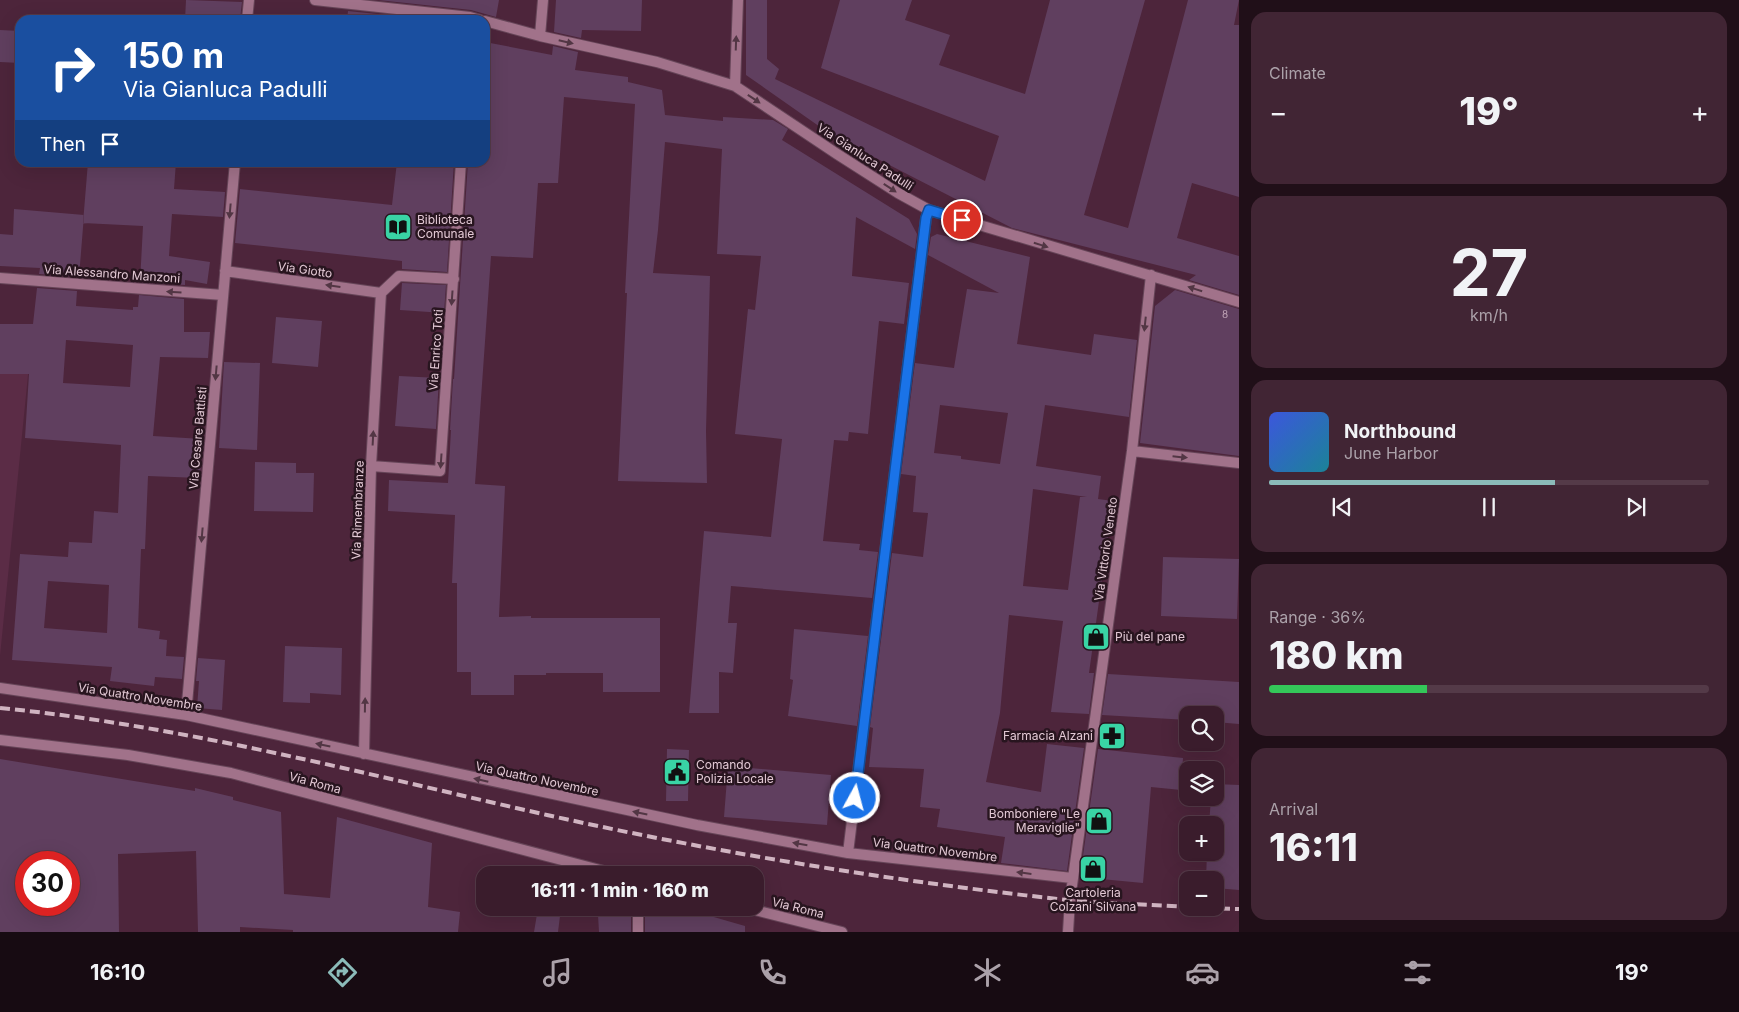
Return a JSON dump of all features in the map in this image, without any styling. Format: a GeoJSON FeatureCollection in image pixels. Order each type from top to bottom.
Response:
{"type":"FeatureCollection","features":[{"type":"Feature","properties":{"kind":"street"},"geometry":{"type":"LineString","coordinates":[[248,15],[249,0]]}},
{"type":"Feature","properties":{"kind":"street"},"geometry":{"type":"LineString","coordinates":[[315,0],[440,15]]}},
{"type":"Feature","properties":{"kind":"street"},"geometry":{"type":"LineString","coordinates":[[540,36],[543,0]]}},
{"type":"Feature","properties":{"kind":"street"},"geometry":{"type":"LineString","coordinates":[[735,86],[738,0]]}},
{"type":"Feature","properties":{"kind":"street","name":"Via Gianluca Padulli"},"geometry":{"type":"LineString","coordinates":[[490,22],[540,36],[657,62],[735,86],[898,193],[929,210],[1045,246],[1151,275],[1239,302]]}},
{"type":"Feature","properties":{"kind":"street","name":"Via Cesare Battisti"},"geometry":{"type":"LineString","coordinates":[[186,715],[235,167]]}},
{"type":"Feature","properties":{"kind":"street","name":"Via Enrico Toti"},"geometry":{"type":"LineString","coordinates":[[371,466],[440,471],[461,167]]}},
{"type":"Feature","properties":{"kind":"street"},"geometry":{"type":"LineString","coordinates":[[848,853],[929,210]]}},
{"type":"Feature","properties":{"kind":"street","name":"Via Giotto"},"geometry":{"type":"LineString","coordinates":[[225,271],[381,292]]}},
{"type":"Feature","properties":{"kind":"street","name":"Via Vittorio Veneto"},"geometry":{"type":"LineString","coordinates":[[1068,932],[1072,878],[1132,451],[1151,275]]}},
{"type":"Feature","properties":{"kind":"street"},"geometry":{"type":"LineString","coordinates":[[381,292],[399,276],[454,279]]}},
{"type":"Feature","properties":{"kind":"street","name":"Via Alessandro Manzoni"},"geometry":{"type":"LineString","coordinates":[[0,278],[223,296]]}},
{"type":"Feature","properties":{"kind":"street","name":"Via Rimembranze"},"geometry":{"type":"LineString","coordinates":[[364,754],[371,466],[381,292]]}},
{"type":"Feature","properties":{"kind":"street"},"geometry":{"type":"LineString","coordinates":[[1132,451],[1239,463]]}},
{"type":"Feature","properties":{"kind":"street","name":"Via Quattro Novembre"},"geometry":{"type":"LineString","coordinates":[[0,688],[186,715],[697,825],[848,853],[1072,878]]}},
{"type":"Feature","properties":{"kind":"street","name":"Via Roma"},"geometry":{"type":"LineString","coordinates":[[0,740],[128,755],[231,774],[584,866]]}},
{"type":"Feature","properties":{"kind":"street","name":"Via Roma"},"geometry":{"type":"LineString","coordinates":[[764,912],[842,932]]}},
{"type":"Feature","properties":{"kind":"street","name":"Via Vittorio Veneto"},"geometry":{"type":"LineString","coordinates":[[1062,932],[1068,915]]}},
{"type":"Feature","properties":{"kind":"street"},"geometry":{"type":"LineString","coordinates":[[638,916],[638,932]]}},
{"type":"Feature","properties":{"kind":"shaded area"},"geometry":{"type":"Polygon","coordinates":[[[0,324],[33,325],[0,656],[0,324]]]}},
{"type":"Feature","properties":{"kind":"building"},"geometry":{"type":"Polygon","coordinates":[[[186,0],[242,2],[241,15],[185,15],[186,0]]]}},
{"type":"Feature","properties":{"kind":"building"},"geometry":{"type":"Polygon","coordinates":[[[378,0],[499,0],[496,17],[471,10],[378,0]]]}},
{"type":"Feature","properties":{"kind":"building"},"geometry":{"type":"Polygon","coordinates":[[[556,0],[642,0],[641,31],[582,30],[581,38],[554,32],[556,0]]]}},
{"type":"Feature","properties":{"kind":"building"},"geometry":{"type":"Polygon","coordinates":[[[746,0],[767,0],[767,59],[779,69],[775,79],[985,181],[999,136],[821,68],[840,0],[912,0],[905,20],[950,35],[939,65],[1025,94],[1050,0],[1145,0],[1084,215],[1128,228],[1188,0],[1239,0],[1234,25],[1239,25],[1239,197],[1192,183],[1177,238],[1239,256],[1239,295],[1189,280],[1196,275],[1012,228],[833,136],[746,75],[746,0]]]}},
{"type":"Feature","properties":{"kind":"building"},"geometry":{"type":"Polygon","coordinates":[[[348,11],[386,15],[348,15],[348,11]]]}},
{"type":"Feature","properties":{"kind":"building"},"geometry":{"type":"Polygon","coordinates":[[[0,30],[15,31],[15,63],[0,62],[0,30]]]}},
{"type":"Feature","properties":{"kind":"building"},"geometry":{"type":"Polygon","coordinates":[[[490,43],[552,55],[553,46],[578,52],[575,70],[628,77],[628,82],[662,90],[665,115],[723,121],[723,117],[773,120],[788,129],[782,140],[909,219],[917,234],[915,249],[856,217],[852,276],[909,283],[904,324],[879,321],[868,434],[849,432],[848,441],[834,440],[823,541],[860,544],[859,550],[878,552],[872,598],[731,586],[728,623],[737,623],[733,673],[719,672],[719,713],[689,713],[704,531],[771,537],[782,439],[735,434],[748,309],[755,310],[761,256],[717,254],[722,149],[665,142],[653,273],[710,276],[706,431],[707,483],[618,481],[635,104],[564,97],[558,183],[538,183],[533,258],[491,256],[475,484],[505,486],[499,617],[660,618],[660,692],[603,692],[603,673],[546,673],[546,675],[514,675],[514,695],[471,695],[471,672],[457,672],[457,583],[452,583],[455,515],[388,511],[389,480],[448,483],[468,167],[490,167],[490,43]]]}},
{"type":"Feature","properties":{"kind":"building"},"geometry":{"type":"Polygon","coordinates":[[[88,167],[176,167],[174,189],[225,192],[223,217],[172,214],[169,256],[210,262],[207,284],[185,280],[185,285],[140,282],[143,226],[83,223],[88,167]]]}},
{"type":"Feature","properties":{"kind":"building"},"geometry":{"type":"Polygon","coordinates":[[[396,167],[454,167],[447,272],[402,269],[402,261],[235,243],[240,189],[392,205],[396,167]]]}},
{"type":"Feature","properties":{"kind":"building"},"geometry":{"type":"Polygon","coordinates":[[[14,209],[84,215],[79,277],[39,274],[40,268],[0,266],[0,234],[13,235],[14,209]]]}},
{"type":"Feature","properties":{"kind":"building"},"geometry":{"type":"Polygon","coordinates":[[[937,234],[1030,257],[1017,344],[1091,355],[1094,334],[1137,340],[1129,417],[1045,405],[1036,466],[1101,476],[1098,499],[1113,501],[1089,673],[1094,673],[1089,714],[1051,712],[1063,621],[1009,615],[1000,713],[986,782],[1041,792],[1047,744],[1084,748],[1067,871],[1001,863],[1005,837],[937,827],[940,809],[920,807],[924,769],[869,767],[873,728],[870,727],[892,553],[923,557],[928,513],[913,512],[916,476],[901,474],[915,363],[954,368],[967,289],[999,293],[928,255],[931,237],[937,234]],[[940,405],[934,453],[1000,464],[1008,413],[940,405]],[[1033,489],[1023,586],[1068,590],[1080,497],[1087,497],[1033,489]]]}},
{"type":"Feature","properties":{"kind":"building"},"geometry":{"type":"Polygon","coordinates":[[[402,283],[446,285],[444,313],[400,310],[402,283]]]}},
{"type":"Feature","properties":{"kind":"building"},"geometry":{"type":"Polygon","coordinates":[[[37,288],[77,291],[76,306],[133,310],[133,307],[138,307],[139,295],[184,299],[184,332],[210,332],[208,358],[160,357],[153,436],[202,439],[200,478],[148,476],[145,549],[141,549],[138,628],[160,631],[159,639],[167,640],[166,656],[184,657],[182,679],[155,677],[154,686],[110,681],[112,667],[12,660],[20,554],[68,557],[69,542],[92,543],[94,511],[118,513],[121,445],[25,438],[29,374],[0,374],[0,324],[33,324],[37,288]],[[66,340],[63,383],[130,387],[133,345],[66,340]],[[48,581],[44,628],[107,633],[109,585],[48,581]]]}},
{"type":"Feature","properties":{"kind":"building"},"geometry":{"type":"Polygon","coordinates":[[[1175,290],[1239,309],[1239,456],[1140,443],[1155,306],[1175,290]]]}},
{"type":"Feature","properties":{"kind":"building"},"geometry":{"type":"Polygon","coordinates":[[[276,317],[322,321],[318,367],[272,363],[276,317]]]}},
{"type":"Feature","properties":{"kind":"building"},"geometry":{"type":"Polygon","coordinates":[[[224,362],[260,363],[257,450],[219,448],[224,362]]]}},
{"type":"Feature","properties":{"kind":"building"},"geometry":{"type":"Polygon","coordinates":[[[399,376],[439,378],[436,429],[395,426],[399,376]]]}},
{"type":"Feature","properties":{"kind":"building"},"geometry":{"type":"Polygon","coordinates":[[[255,462],[296,463],[296,473],[314,473],[313,512],[254,511],[255,462]]]}},
{"type":"Feature","properties":{"kind":"building"},"geometry":{"type":"Polygon","coordinates":[[[1163,557],[1239,559],[1237,619],[1161,616],[1163,557]]]}},
{"type":"Feature","properties":{"kind":"building"},"geometry":{"type":"Polygon","coordinates":[[[794,629],[868,636],[857,726],[788,716],[793,680],[790,679],[794,629]]]}},
{"type":"Feature","properties":{"kind":"building"},"geometry":{"type":"Polygon","coordinates":[[[285,646],[342,648],[341,695],[310,693],[310,703],[283,702],[285,646]]]}},
{"type":"Feature","properties":{"kind":"building"},"geometry":{"type":"Polygon","coordinates":[[[198,658],[225,660],[222,710],[197,708],[199,681],[196,681],[198,658]]]}},
{"type":"Feature","properties":{"kind":"building"},"geometry":{"type":"Polygon","coordinates":[[[1108,674],[1239,682],[1239,724],[1224,723],[1224,706],[1179,706],[1179,719],[1102,715],[1108,674]]]}},
{"type":"Feature","properties":{"kind":"building"},"geometry":{"type":"Polygon","coordinates":[[[667,749],[689,750],[688,801],[666,801],[667,749]]]}},
{"type":"Feature","properties":{"kind":"building"},"geometry":{"type":"Polygon","coordinates":[[[1098,749],[1183,758],[1183,761],[1179,761],[1179,790],[1151,787],[1143,883],[1080,877],[1098,749]]]}},
{"type":"Feature","properties":{"kind":"building"},"geometry":{"type":"Polygon","coordinates":[[[0,759],[195,791],[195,788],[233,797],[233,800],[281,812],[284,894],[330,898],[337,817],[432,843],[428,907],[460,912],[458,932],[293,932],[293,930],[240,927],[240,932],[198,932],[196,851],[118,854],[119,932],[0,932],[0,759]]]}},
{"type":"Feature","properties":{"kind":"building"},"geometry":{"type":"Polygon","coordinates":[[[728,766],[831,775],[827,825],[724,817],[728,766]]]}},
{"type":"Feature","properties":{"kind":"building"},"geometry":{"type":"Polygon","coordinates":[[[1224,784],[1239,785],[1239,890],[1224,889],[1224,871],[1206,871],[1207,861],[1224,861],[1224,816],[1210,816],[1210,806],[1224,806],[1224,784]]]}},
{"type":"Feature","properties":{"kind":"building"},"geometry":{"type":"Polygon","coordinates":[[[537,916],[560,916],[558,932],[534,932],[537,916]]]}},
{"type":"Feature","properties":{"kind":"building"},"geometry":{"type":"Polygon","coordinates":[[[598,916],[631,916],[631,932],[599,932],[598,916]]]}},
{"type":"Feature","properties":{"kind":"building"},"geometry":{"type":"Polygon","coordinates":[[[645,916],[710,916],[745,926],[745,932],[645,932],[645,916]]]}},
{"type":"Feature","properties":{"kind":"railway"},"geometry":{"type":"LineString","coordinates":[[0,708],[69,716],[206,739],[611,829],[806,865],[936,884],[1067,900],[1179,907]]}},
{"type":"Feature","properties":{"kind":"railway"},"geometry":{"type":"LineString","coordinates":[[1224,909],[1239,909]]}},
{"type":"Feature","properties":{"kind":"place","name":"Biblioteca Comunale"},"geometry":{"type":"Point","coordinates":[398,227]}},
{"type":"Feature","properties":{"kind":"place","name":"Più del pane"},"geometry":{"type":"Point","coordinates":[1096,637]}},
{"type":"Feature","properties":{"kind":"place","name":"Farmacia Alzani"},"geometry":{"type":"Point","coordinates":[1112,736]}},
{"type":"Feature","properties":{"kind":"place","name":"Comando Polizia Locale"},"geometry":{"type":"Point","coordinates":[677,772]}},
{"type":"Feature","properties":{"kind":"place","name":"Bomboniere \"Le Meraviglie\""},"geometry":{"type":"Point","coordinates":[1099,821]}},
{"type":"Feature","properties":{"kind":"place","name":"Cartoleria Colzani Silvana"},"geometry":{"type":"Point","coordinates":[1093,869]}},
{"type":"Feature","properties":{"kind":"route"},"geometry":{"type":"LineString","coordinates":[[855,798],[926,218],[929,210],[962,220]]}}]}
